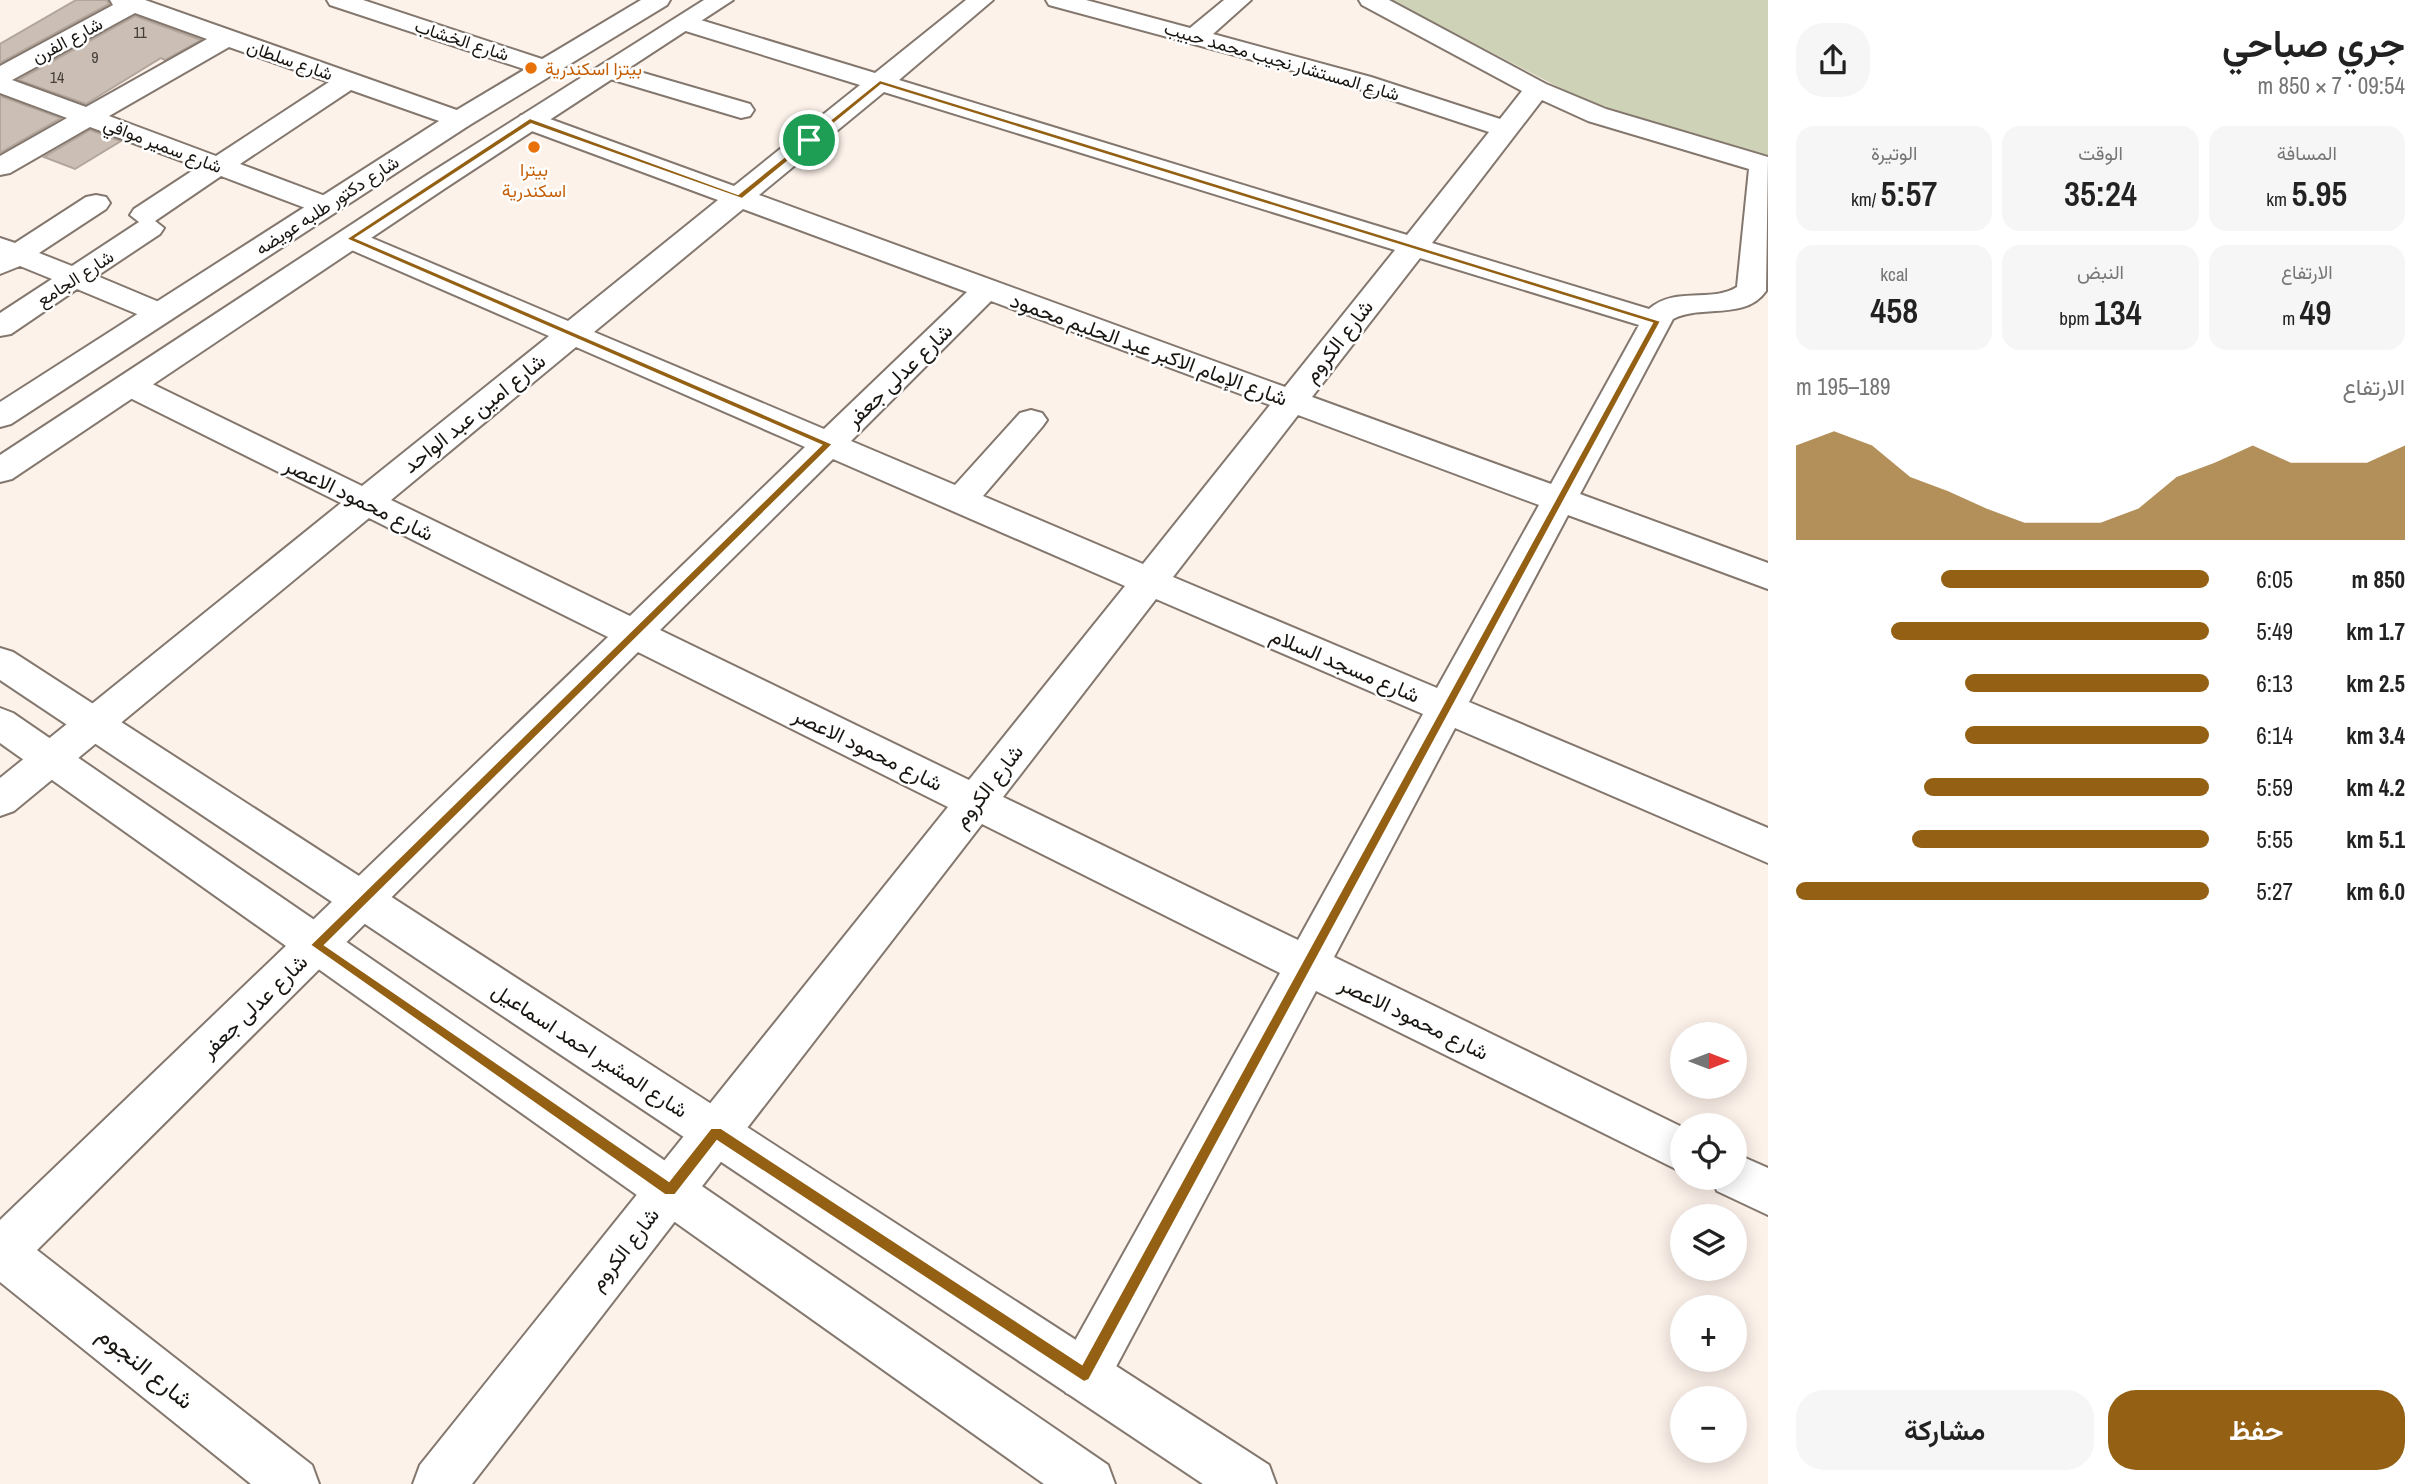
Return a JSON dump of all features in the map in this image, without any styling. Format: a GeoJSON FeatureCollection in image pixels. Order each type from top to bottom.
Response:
{"type":"FeatureCollection","features":[{"type":"Feature","properties":{"kind":"street","name":"شارع الخشاب"},"geometry":{"type":"LineString","coordinates":[[339,0],[545,68]]}},
{"type":"Feature","properties":{"kind":"street","name":"شارع دكتور طلبه عويضه"},"geometry":{"type":"LineString","coordinates":[[0,416],[459,120],[658,0]]}},
{"type":"Feature","properties":{"kind":"street","name":"شارع دكتور طلبه عويضه"},"geometry":{"type":"LineString","coordinates":[[129,385],[437,181],[721,0]]}},
{"type":"Feature","properties":{"kind":"street","name":"شارع امين عبد الواحد"},"geometry":{"type":"LineString","coordinates":[[0,800],[981,0]]}},
{"type":"Feature","properties":{"kind":"street","name":"شارع المستشار نجيب محمد حبيب"},"geometry":{"type":"LineString","coordinates":[[1058,0],[1362,82],[1505,129]]}},
{"type":"Feature","properties":{"kind":"street"},"geometry":{"type":"LineString","coordinates":[[1196,36],[1240,0]]}},
{"type":"Feature","properties":{"kind":"street"},"geometry":{"type":"LineString","coordinates":[[1084,1375],[1657,321],[1671,306],[1699,301],[1736,300],[1751,291],[1766,165],[1597,115],[1537,89],[1371,0]]}},
{"type":"Feature","properties":{"kind":"street","name":"شارع سلطان"},"geometry":{"type":"LineString","coordinates":[[128,2],[459,120]]}},
{"type":"Feature","properties":{"kind":"street","name":"شارع الفرن"},"geometry":{"type":"LineString","coordinates":[[0,76],[128,2]]}},
{"type":"Feature","properties":{"kind":"street"},"geometry":{"type":"LineString","coordinates":[[685,23],[1657,321]]}},
{"type":"Feature","properties":{"kind":"street"},"geometry":{"type":"LineString","coordinates":[[0,167],[226,38]]}},
{"type":"Feature","properties":{"kind":"street"},"geometry":{"type":"LineString","coordinates":[[609,71],[741,110]]}},
{"type":"Feature","properties":{"kind":"street","name":"شارع الجامع"},"geometry":{"type":"LineString","coordinates":[[0,327],[75,278],[219,166],[348,81]]}},
{"type":"Feature","properties":{"kind":"street","name":"شارع سمير موافي"},"geometry":{"type":"LineString","coordinates":[[0,84],[326,206]]}},
{"type":"Feature","properties":{"kind":"street","name":"شارع الكروم"},"geometry":{"type":"LineString","coordinates":[[439,1484],[1537,89]]}},
{"type":"Feature","properties":{"kind":"street","name":"شارع الإمام الاكبر عبد الحليم محمود"},"geometry":{"type":"LineString","coordinates":[[530,121],[1768,576]]}},
{"type":"Feature","properties":{"kind":"street"},"geometry":{"type":"LineString","coordinates":[[393,163],[437,181]]}},
{"type":"Feature","properties":{"kind":"street"},"geometry":{"type":"LineString","coordinates":[[6,256],[96,203]]}},
{"type":"Feature","properties":{"kind":"street","name":"شارع مسجد السلام"},"geometry":{"type":"LineString","coordinates":[[350,239],[1768,846]]}},
{"type":"Feature","properties":{"kind":"street"},"geometry":{"type":"LineString","coordinates":[[6,256],[75,278],[160,313]]}},
{"type":"Feature","properties":{"kind":"street","name":"شارع عدلى جعفر"},"geometry":{"type":"LineString","coordinates":[[0,1252],[987,289]]}},
{"type":"Feature","properties":{"kind":"street"},"geometry":{"type":"LineString","coordinates":[[1699,301],[1768,316]]}},
{"type":"Feature","properties":{"kind":"street"},"geometry":{"type":"LineString","coordinates":[[0,471],[129,385]]}},
{"type":"Feature","properties":{"kind":"street","name":"شارع محمود الاعصر"},"geometry":{"type":"LineString","coordinates":[[129,385],[1670,1144]]}},
{"type":"Feature","properties":{"kind":"street"},"geometry":{"type":"LineString","coordinates":[[960,500],[1031,420]]}},
{"type":"Feature","properties":{"kind":"street","name":"شارع المشير احمد اسماعيل"},"geometry":{"type":"LineString","coordinates":[[0,662],[1250,1484]]}},
{"type":"Feature","properties":{"kind":"street"},"geometry":{"type":"LineString","coordinates":[[0,723],[1089,1484]]}},
{"type":"Feature","properties":{"kind":"street"},"geometry":{"type":"LineString","coordinates":[[1747,1182],[1768,1192]]}},
{"type":"Feature","properties":{"kind":"street","name":"شارع النجوم"},"geometry":{"type":"LineString","coordinates":[[0,1252],[293,1484]]}},
{"type":"Feature","properties":{"kind":"green space"},"geometry":{"type":"Polygon","coordinates":[[[1391,0],[1768,0],[1768,157],[1581,99],[1391,0]]]}},
{"type":"Feature","properties":{"kind":"building"},"geometry":{"type":"Polygon","coordinates":[[[76,0],[107,0],[109,4],[0,63],[0,44],[76,0]]]}},
{"type":"Feature","properties":{"kind":"building"},"geometry":{"type":"Polygon","coordinates":[[[135,16],[201,40],[165,60],[161,58],[86,104],[18,80],[135,16]]]}},
{"type":"Feature","properties":{"kind":"building"},"geometry":{"type":"Polygon","coordinates":[[[0,96],[61,118],[0,153],[0,96]]]}},
{"type":"Feature","properties":{"kind":"building"},"geometry":{"type":"Polygon","coordinates":[[[90,130],[121,141],[75,169],[44,157],[90,130]]]}},
{"type":"Feature","properties":{"kind":"place","name":"بيتزا اسكندرية"},"geometry":{"type":"Point","coordinates":[531,68]}},
{"type":"Feature","properties":{"kind":"place","name":"بيترا اسكندرية"},"geometry":{"type":"Point","coordinates":[534,147]}},
{"type":"Feature","properties":{"kind":"route"},"geometry":{"type":"LineString","coordinates":[[880,82],[1657,321],[1084,1375],[716,1133],[670,1190],[316,945],[828,444],[350,239],[530,121],[739,197],[809,140],[880,82]]}}]}
